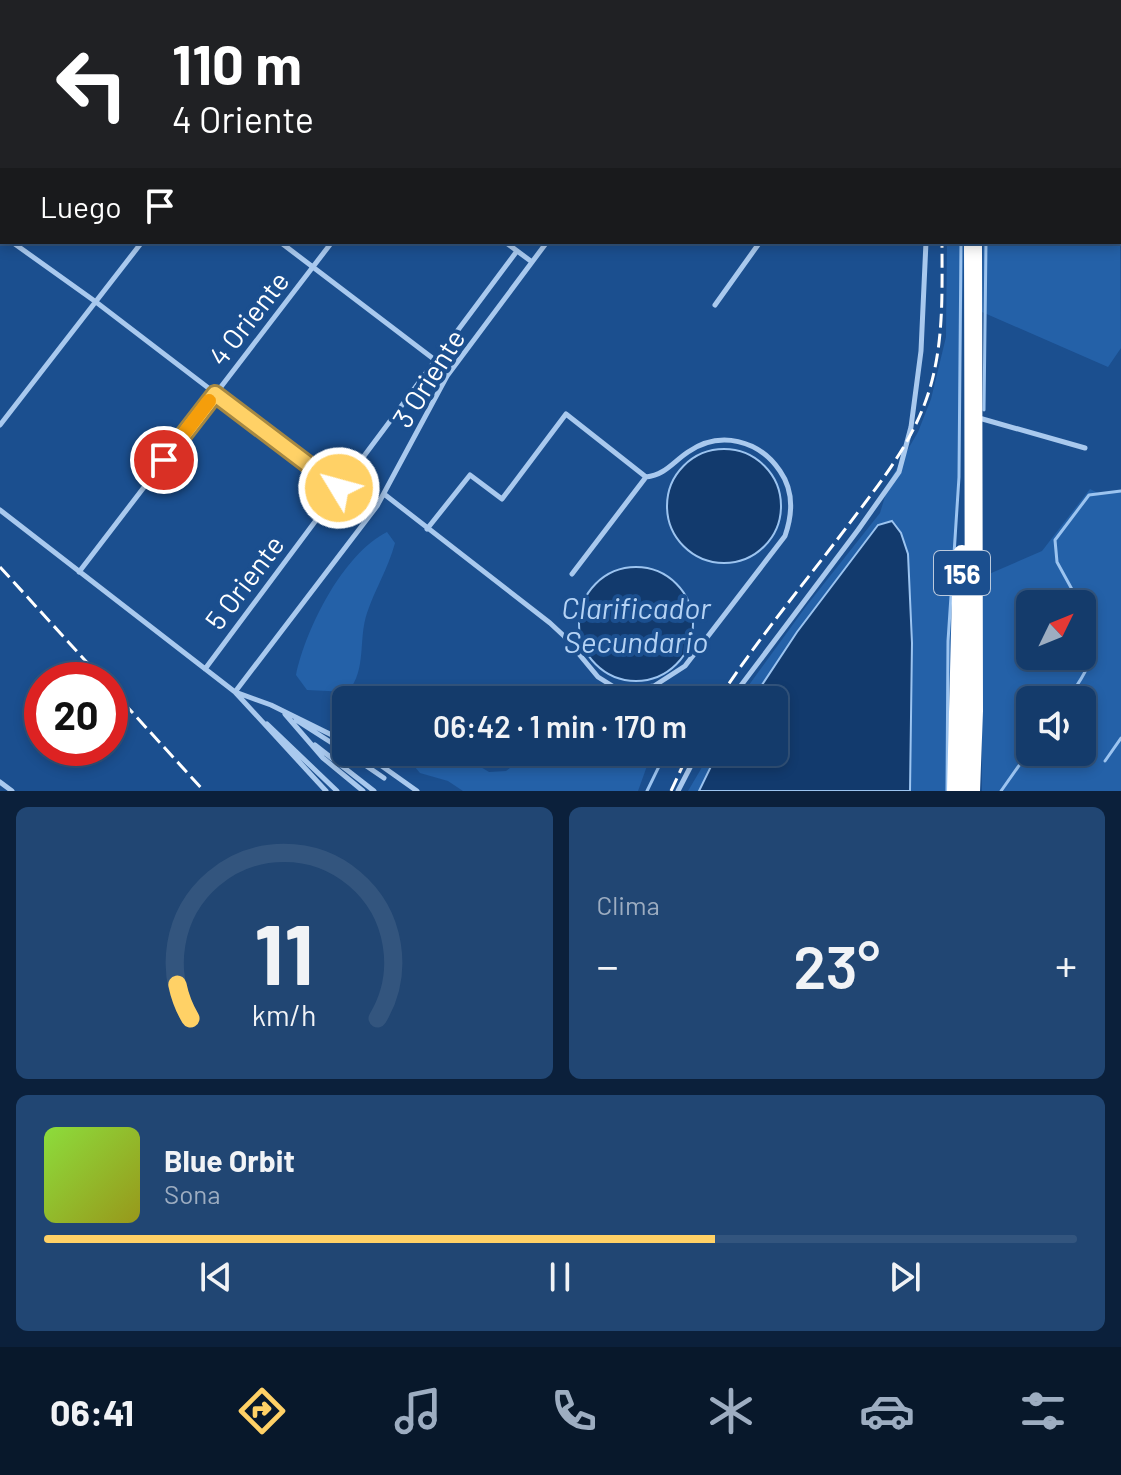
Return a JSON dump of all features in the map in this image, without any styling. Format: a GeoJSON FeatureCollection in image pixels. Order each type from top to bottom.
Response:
{"type":"FeatureCollection","features":[{"type":"Feature","properties":{"kind":"highway","name":"156"},"geometry":{"type":"LineString","coordinates":[[971,791],[974,711],[973,244]]}},
{"type":"Feature","properties":{"kind":"highway","name":"156"},"geometry":{"type":"LineString","coordinates":[[956,791],[968,390],[972,356]]}},
{"type":"Feature","properties":{"kind":"lane"},"geometry":{"type":"LineString","coordinates":[[15,244],[96,302],[339,488]]}},
{"type":"Feature","properties":{"kind":"lane"},"geometry":{"type":"LineString","coordinates":[[0,425],[140,244]]}},
{"type":"Feature","properties":{"kind":"lane"},"geometry":{"type":"LineString","coordinates":[[283,244],[435,360]]}},
{"type":"Feature","properties":{"kind":"lane","name":"4 Oriente"},"geometry":{"type":"LineString","coordinates":[[79,572],[330,244]]}},
{"type":"Feature","properties":{"kind":"lane"},"geometry":{"type":"LineString","coordinates":[[508,244],[532,262]]}},
{"type":"Feature","properties":{"kind":"lane","name":"3 Oriente"},"geometry":{"type":"LineString","coordinates":[[235,692],[384,494],[447,376],[546,244]]}},
{"type":"Feature","properties":{"kind":"lane"},"geometry":{"type":"LineString","coordinates":[[715,305],[759,244]]}},
{"type":"Feature","properties":{"kind":"lane"},"geometry":{"type":"LineString","coordinates":[[741,686],[899,472],[911,427],[921,351],[926,244]]}},
{"type":"Feature","properties":{"kind":"lane","name":"5 Oriente"},"geometry":{"type":"LineString","coordinates":[[205,669],[517,251]]}},
{"type":"Feature","properties":{"kind":"lane"},"geometry":{"type":"LineString","coordinates":[[427,529],[470,475],[502,499],[566,414],[646,477]]}},
{"type":"Feature","properties":{"kind":"lane"},"geometry":{"type":"LineString","coordinates":[[975,417],[1085,448]]}},
{"type":"Feature","properties":{"kind":"lane"},"geometry":{"type":"LineString","coordinates":[[384,494],[550,623],[598,677],[614,687],[632,689],[654,686],[685,666],[785,536],[792,501],[788,481],[775,462],[756,447],[733,440],[703,443],[665,471],[646,477],[572,574]]}},
{"type":"Feature","properties":{"kind":"lane"},"geometry":{"type":"LineString","coordinates":[[0,510],[235,692],[337,791]]}},
{"type":"Feature","properties":{"kind":"lane"},"geometry":{"type":"LineString","coordinates":[[235,692],[332,735]]}},
{"type":"Feature","properties":{"kind":"lane"},"geometry":{"type":"LineString","coordinates":[[282,711],[332,767],[363,791]]}},
{"type":"Feature","properties":{"kind":"lane"},"geometry":{"type":"LineString","coordinates":[[282,711],[332,743]]}},
{"type":"Feature","properties":{"kind":"lane"},"geometry":{"type":"LineString","coordinates":[[257,715],[326,791]]}},
{"type":"Feature","properties":{"kind":"lane"},"geometry":{"type":"LineString","coordinates":[[308,740],[374,791]]}},
{"type":"Feature","properties":{"kind":"lane"},"geometry":{"type":"LineString","coordinates":[[366,766],[384,778]]}},
{"type":"Feature","properties":{"kind":"lane"},"geometry":{"type":"LineString","coordinates":[[382,766],[417,791]]}},
{"type":"Feature","properties":{"kind":"lane"},"geometry":{"type":"LineString","coordinates":[[678,791],[691,766]]}},
{"type":"Feature","properties":{"kind":"lane"},"geometry":{"type":"LineString","coordinates":[[0,782],[12,791]]}},
{"type":"Feature","properties":{"kind":"shaded area"},"geometry":{"type":"Polygon","coordinates":[[[947,244],[964,244],[950,791],[910,791],[908,554],[878,525],[797,632],[761,686],[748,686],[880,513],[890,480],[918,432],[931,399],[946,337],[947,244]]]}},
{"type":"Feature","properties":{"kind":"shaded area"},"geometry":{"type":"Polygon","coordinates":[[[983,244],[1120,244],[1121,348],[1108,367],[982,312],[983,244]]]}},
{"type":"Feature","properties":{"kind":"shaded area"},"geometry":{"type":"Polygon","coordinates":[[[1090,489],[1100,494],[1121,491],[1121,791],[982,791],[982,577],[1042,551],[1090,489]]]}},
{"type":"Feature","properties":{"kind":"shaded area"},"geometry":{"type":"Polygon","coordinates":[[[387,532],[395,543],[367,613],[358,674],[352,686],[332,686],[332,691],[307,690],[296,675],[308,636],[329,594],[356,557],[387,532]]]}},
{"type":"Feature","properties":{"kind":"shaded area"},"geometry":{"type":"Polygon","coordinates":[[[414,766],[479,766],[489,772],[506,771],[513,766],[647,766],[638,791],[463,791],[448,781],[420,773],[414,766]]]}},
{"type":"Feature","properties":{"kind":"shaded area"},"geometry":{"type":"Polygon","coordinates":[[[703,766],[711,766],[699,791],[688,791],[703,766]]]}},
{"type":"Feature","properties":{"kind":"water","name":"Clarificador Secundario"},"geometry":{"type":"Polygon","coordinates":[[[724,449],[746,453],[764,466],[777,484],[781,506],[777,528],[764,546],[746,559],[724,563],[702,559],[684,546],[671,528],[667,506],[671,484],[684,466],[702,453],[724,449]]]}},
{"type":"Feature","properties":{"kind":"water"},"geometry":{"type":"Polygon","coordinates":[[[892,521],[901,533],[908,554],[912,643],[910,791],[699,791],[711,766],[788,766],[788,686],[761,686],[797,632],[878,525],[892,521]]]}},
{"type":"Feature","properties":{"kind":"water","name":"Clarificador Secundario"},"geometry":{"type":"Polygon","coordinates":[[[636,567],[658,571],[676,584],[689,602],[693,624],[689,646],[676,664],[658,677],[636,681],[614,677],[596,664],[583,646],[579,624],[583,602],[596,584],[614,571],[636,567]]]}},
{"type":"Feature","properties":{"kind":"waterway"},"geometry":{"type":"LineString","coordinates":[[954,554],[959,477],[961,244]]}},
{"type":"Feature","properties":{"kind":"waterway"},"geometry":{"type":"LineString","coordinates":[[984,410],[986,244]]}},
{"type":"Feature","properties":{"kind":"waterway"},"geometry":{"type":"LineString","coordinates":[[1072,590],[1057,562],[1055,540],[1089,495],[1121,491]]}},
{"type":"Feature","properties":{"kind":"waterway"},"geometry":{"type":"LineString","coordinates":[[947,791],[948,641],[953,566]]}},
{"type":"Feature","properties":{"kind":"waterway"},"geometry":{"type":"LineString","coordinates":[[1077,686],[1086,670]]}},
{"type":"Feature","properties":{"kind":"waterway"},"geometry":{"type":"LineString","coordinates":[[1105,761],[1121,738]]}},
{"type":"Feature","properties":{"kind":"waterway"},"geometry":{"type":"LineString","coordinates":[[647,791],[659,766]]}},
{"type":"Feature","properties":{"kind":"waterway"},"geometry":{"type":"LineString","coordinates":[[1001,791],[1019,766]]}},
{"type":"Feature","properties":{"kind":"railway"},"geometry":{"type":"LineString","coordinates":[[728,686],[883,479],[915,426],[930,388],[938,352],[942,244]]}},
{"type":"Feature","properties":{"kind":"railway"},"geometry":{"type":"LineString","coordinates":[[0,567],[87,662]]}},
{"type":"Feature","properties":{"kind":"railway"},"geometry":{"type":"LineString","coordinates":[[128,708],[204,791]]}},
{"type":"Feature","properties":{"kind":"railway"},"geometry":{"type":"LineString","coordinates":[[671,791],[683,766]]}},
{"type":"Feature","properties":{"kind":"slow traffic"},"geometry":{"type":"LineString","coordinates":[[180,439],[209,401]]}},
{"type":"Feature","properties":{"kind":"route"},"geometry":{"type":"LineString","coordinates":[[164,460],[215,394],[339,488]]}}]}
